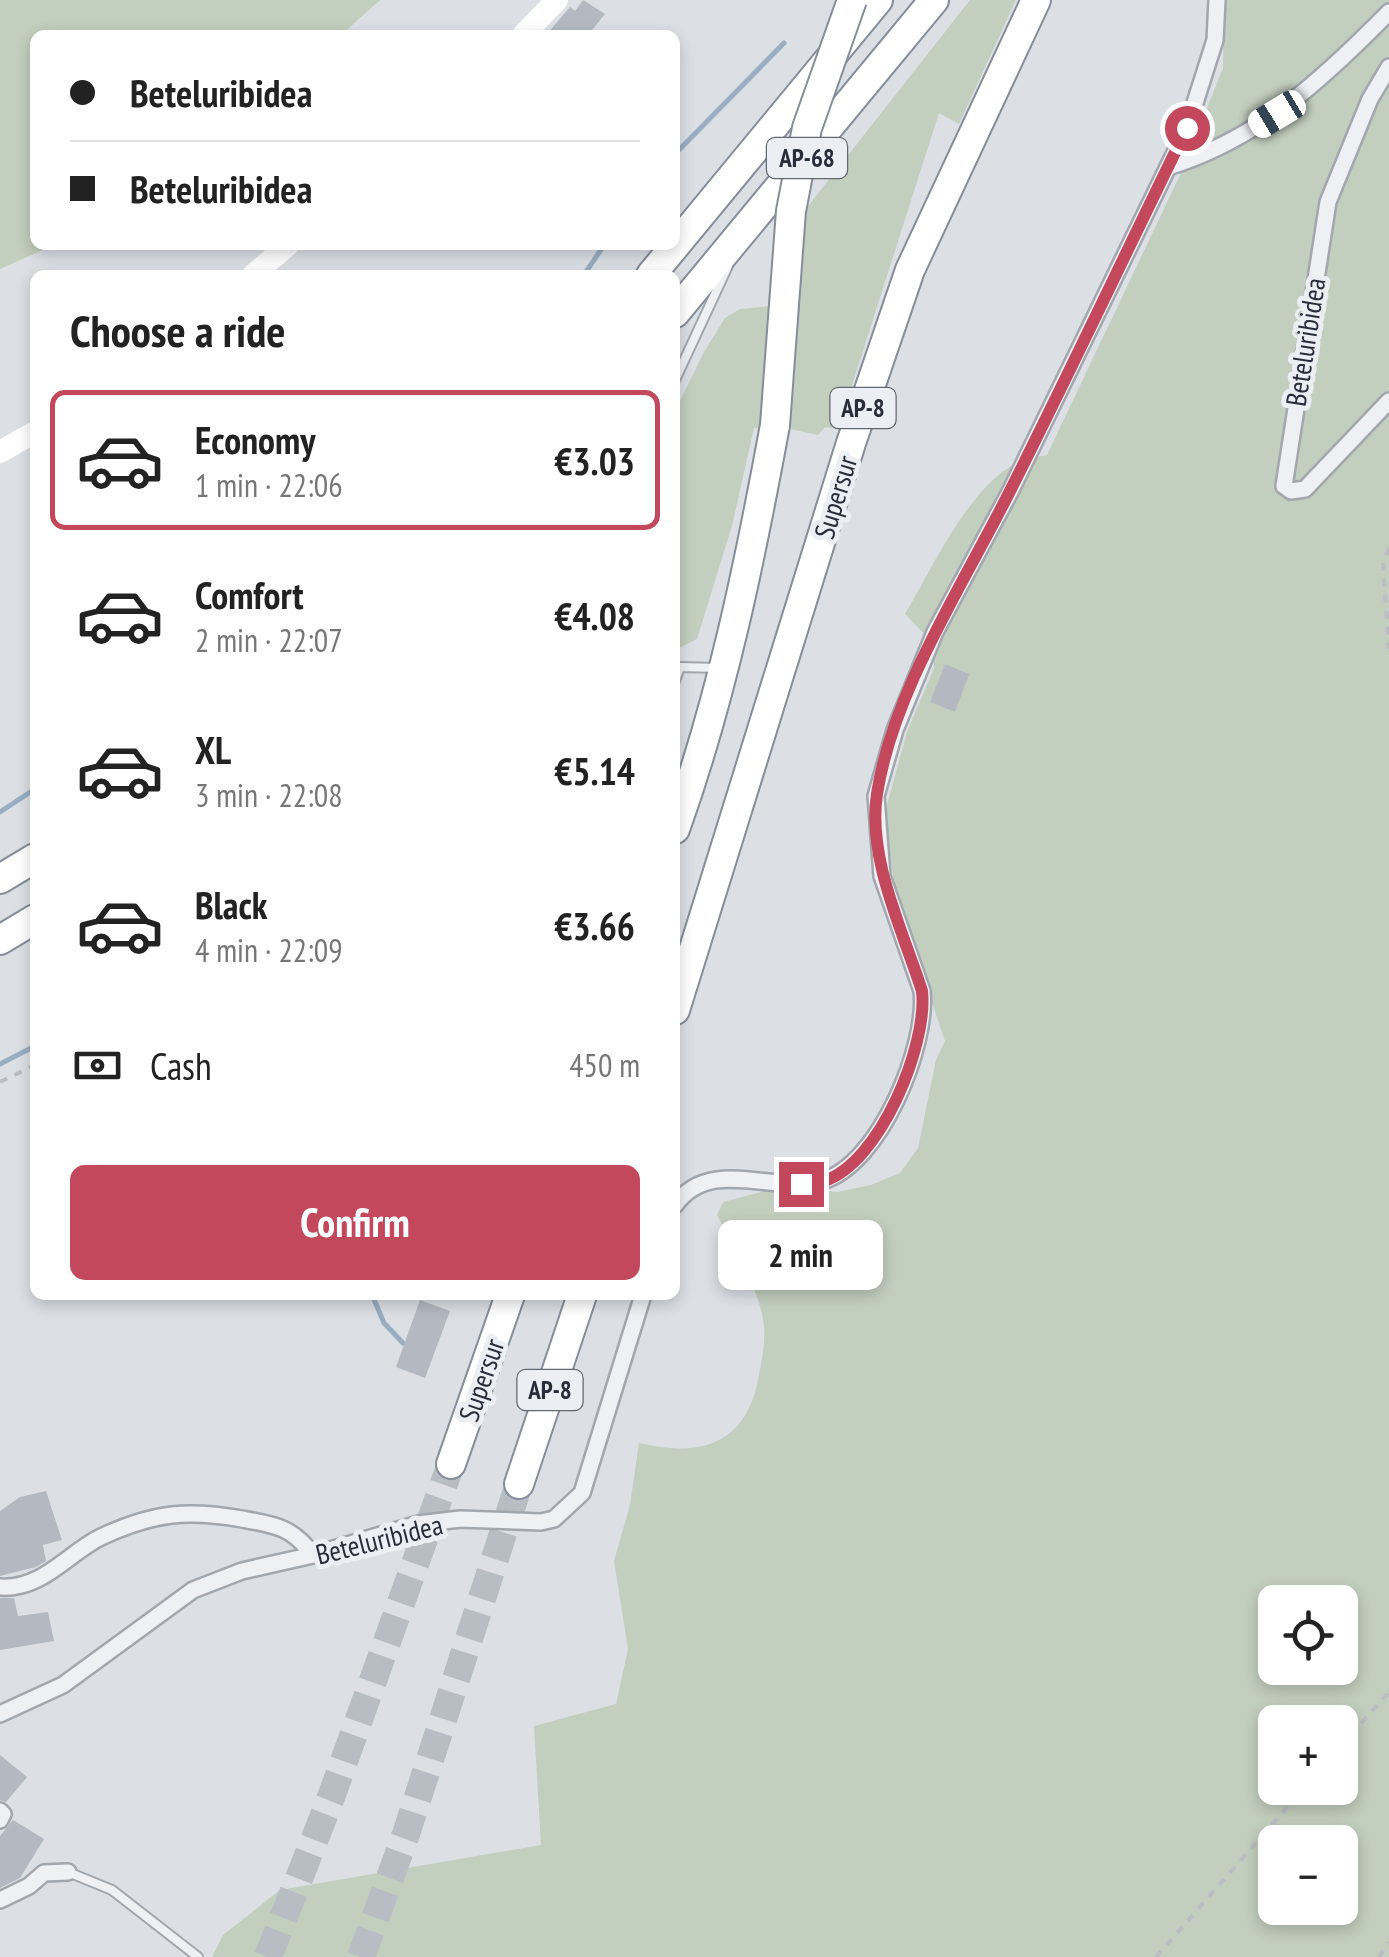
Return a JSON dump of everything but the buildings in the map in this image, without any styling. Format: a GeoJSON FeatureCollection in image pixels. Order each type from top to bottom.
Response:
{"type":"FeatureCollection","features":[{"type":"Feature","properties":{"kind":"highway"},"geometry":{"type":"LineString","coordinates":[[680,813],[724,668],[752,553],[775,425],[791,212],[808,128],[852,0]]}},
{"type":"Feature","properties":{"kind":"highway","name":"AP-68"},"geometry":{"type":"LineString","coordinates":[[680,240],[878,0]]}},
{"type":"Feature","properties":{"kind":"highway","name":"AP-68"},"geometry":{"type":"LineString","coordinates":[[680,307],[934,0]]}},
{"type":"Feature","properties":{"kind":"highway","name":"Supersur"},"geometry":{"type":"LineString","coordinates":[[680,994],[851,443],[910,270],[1036,0]]}},
{"type":"Feature","properties":{"kind":"highway","name":"AP-68"},"geometry":{"type":"LineString","coordinates":[[655,270],[672,250]]}},
{"type":"Feature","properties":{"kind":"highway"},"geometry":{"type":"LineString","coordinates":[[0,879],[30,861]]}},
{"type":"Feature","properties":{"kind":"highway"},"geometry":{"type":"LineString","coordinates":[[0,940],[30,921]]}},
{"type":"Feature","properties":{"kind":"highway","name":"Supersur"},"geometry":{"type":"LineString","coordinates":[[451,1464],[508,1300]]}},
{"type":"Feature","properties":{"kind":"highway","name":"AP-8"},"geometry":{"type":"LineString","coordinates":[[518,1484],[580,1300]]}},
{"type":"Feature","properties":{"kind":"street"},"geometry":{"type":"LineString","coordinates":[[529,30],[558,0]]}},
{"type":"Feature","properties":{"kind":"street"},"geometry":{"type":"LineString","coordinates":[[680,1201],[700,1185],[729,1178],[801,1184],[824,1181],[843,1170],[869,1143],[899,1098],[924,1011],[922,991],[882,876],[876,796],[895,730],[935,632],[1010,492],[1187,128],[1207,71],[1214,40],[1216,0]]}},
{"type":"Feature","properties":{"kind":"street"},"geometry":{"type":"LineString","coordinates":[[1168,166],[1211,153],[1277,114],[1389,12]]}},
{"type":"Feature","properties":{"kind":"street","name":"Beteluribidea"},"geometry":{"type":"LineString","coordinates":[[1389,67],[1370,99],[1328,202],[1284,486],[1291,491],[1305,489],[1389,401]]}},
{"type":"Feature","properties":{"kind":"street"},"geometry":{"type":"LineString","coordinates":[[259,270],[282,250]]}},
{"type":"Feature","properties":{"kind":"street"},"geometry":{"type":"LineString","coordinates":[[0,452],[30,435]]}},
{"type":"Feature","properties":{"kind":"street","name":"Beteluribidea"},"geometry":{"type":"LineString","coordinates":[[0,1714],[63,1684],[193,1590],[242,1571],[418,1524],[460,1519],[554,1519],[582,1493],[642,1300]]}},
{"type":"Feature","properties":{"kind":"street"},"geometry":{"type":"LineString","coordinates":[[0,1586],[54,1572],[98,1538],[150,1519],[190,1510],[281,1527],[297,1534],[313,1555]]}},
{"type":"Feature","properties":{"kind":"street"},"geometry":{"type":"LineString","coordinates":[[0,1811],[0,1820]]}},
{"type":"Feature","properties":{"kind":"street"},"geometry":{"type":"LineString","coordinates":[[0,1900],[29,1886],[44,1873],[68,1872]]}},
{"type":"Feature","properties":{"kind":"lane"},"geometry":{"type":"LineString","coordinates":[[680,369],[743,235]]}},
{"type":"Feature","properties":{"kind":"lane"},"geometry":{"type":"LineString","coordinates":[[680,668],[724,668]]}},
{"type":"Feature","properties":{"kind":"lane"},"geometry":{"type":"LineString","coordinates":[[68,1872],[112,1890],[198,1957]]}},
{"type":"Feature","properties":{"kind":"path"},"geometry":{"type":"LineString","coordinates":[[1389,548],[1383,562],[1389,649]]}},
{"type":"Feature","properties":{"kind":"path"},"geometry":{"type":"LineString","coordinates":[[0,1082],[30,1067]]}},
{"type":"Feature","properties":{"kind":"path"},"geometry":{"type":"LineString","coordinates":[[1358,1727],[1389,1692]]}},
{"type":"Feature","properties":{"kind":"path"},"geometry":{"type":"LineString","coordinates":[[1156,1957],[1289,1805]]}},
{"type":"Feature","properties":{"kind":"path"},"geometry":{"type":"LineString","coordinates":[[1378,1957],[1389,1942]]}},
{"type":"Feature","properties":{"kind":"green space"},"geometry":{"type":"Polygon","coordinates":[[[0,0],[380,0],[347,30],[30,30],[30,250],[43,250],[0,269],[0,0]]]}},
{"type":"Feature","properties":{"kind":"green space"},"geometry":{"type":"Polygon","coordinates":[[[970,0],[1016,0],[959,124],[939,113],[838,429],[825,427],[818,435],[786,428],[754,428],[732,526],[697,639],[680,648],[680,401],[725,318],[740,309],[772,306],[805,210],[970,0]]]}},
{"type":"Feature","properties":{"kind":"green space"},"geometry":{"type":"Polygon","coordinates":[[[1224,0],[1389,0],[1389,1957],[212,1957],[223,1935],[280,1890],[541,1845],[534,1726],[616,1704],[628,1649],[614,1561],[630,1505],[639,1443],[683,1448],[718,1440],[744,1417],[753,1398],[763,1352],[763,1322],[748,1276],[717,1215],[723,1202],[784,1186],[837,1192],[871,1185],[900,1173],[918,1148],[936,1060],[945,1041],[895,894],[885,812],[907,732],[934,668],[929,639],[905,614],[953,530],[983,490],[1017,463],[1047,455],[1181,173],[1223,68],[1224,0]]]}},
{"type":"Feature","properties":{"kind":"waterway"},"geometry":{"type":"LineString","coordinates":[[680,149],[784,43]]}},
{"type":"Feature","properties":{"kind":"waterway"},"geometry":{"type":"LineString","coordinates":[[587,270],[601,250]]}},
{"type":"Feature","properties":{"kind":"waterway"},"geometry":{"type":"LineString","coordinates":[[0,812],[30,792]]}},
{"type":"Feature","properties":{"kind":"waterway"},"geometry":{"type":"LineString","coordinates":[[0,1064],[30,1049]]}},
{"type":"Feature","properties":{"kind":"waterway"},"geometry":{"type":"LineString","coordinates":[[374,1300],[384,1323],[403,1343]]}},
{"type":"Feature","properties":{"kind":"tunnel"},"geometry":{"type":"LineString","coordinates":[[268,1957],[330,1800],[451,1464]]}},
{"type":"Feature","properties":{"kind":"tunnel"},"geometry":{"type":"LineString","coordinates":[[361,1957],[406,1834],[519,1484]]}},
{"type":"Feature","properties":{"kind":"route"},"geometry":{"type":"LineString","coordinates":[[801,1184],[824,1181],[843,1170],[869,1143],[899,1098],[924,1011],[922,991],[882,876],[876,796],[895,730],[935,632],[1010,492],[1187,128]]}}]}
